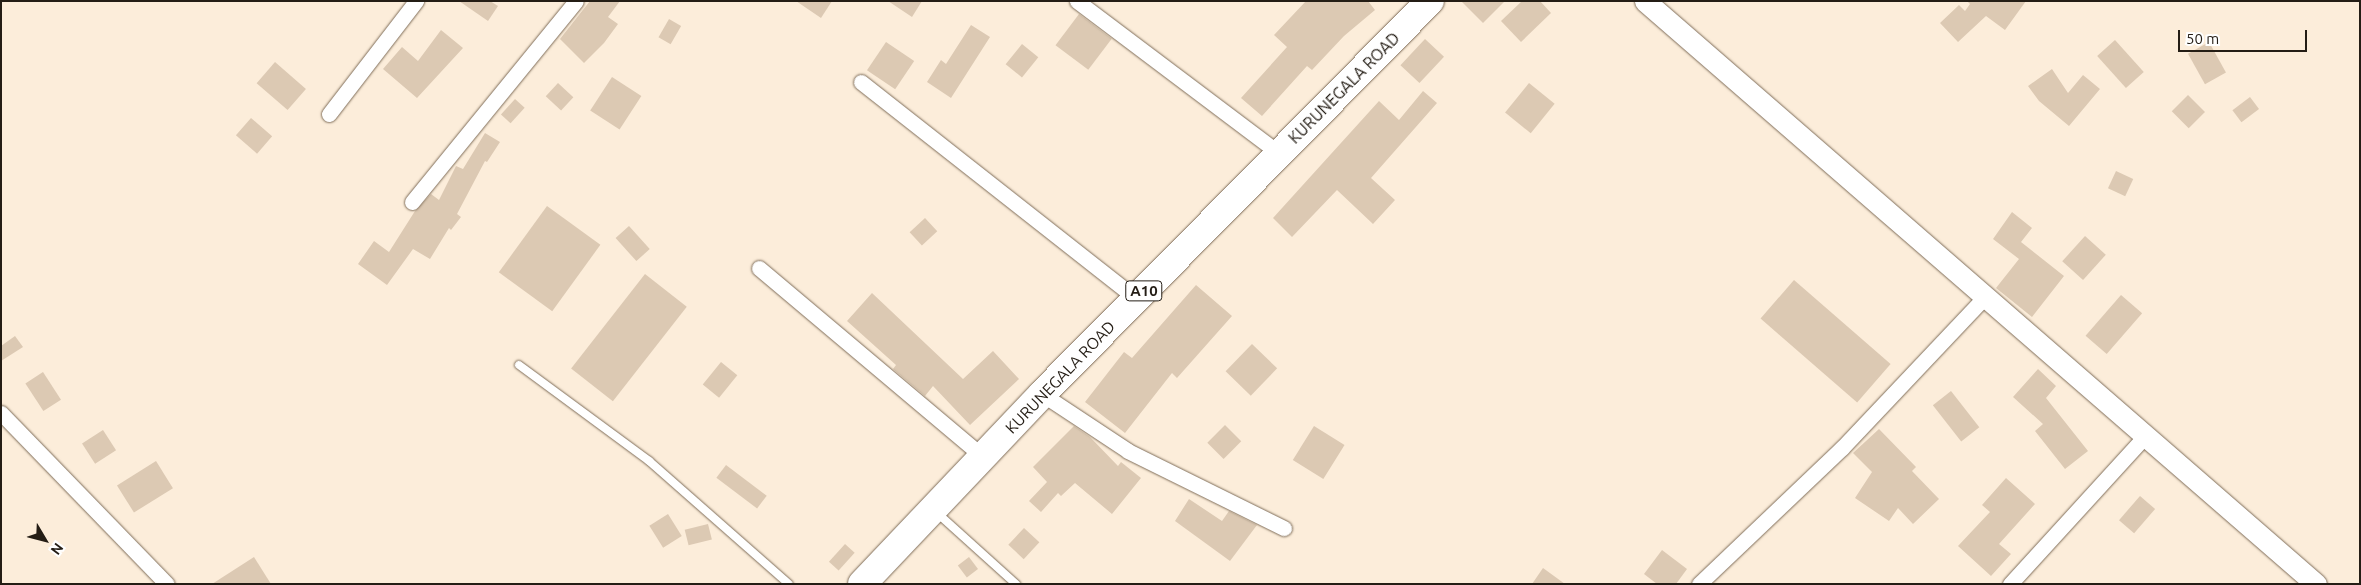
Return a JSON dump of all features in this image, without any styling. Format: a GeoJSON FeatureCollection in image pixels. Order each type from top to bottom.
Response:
{"type":"FeatureCollection","features":[{"type":"Feature","properties":{"kind":"highway","name":"KURUNEGALA ROAD"},"geometry":{"type":"LineString","coordinates":[[862,584],[1042,394],[1430,1]]}},
{"type":"Feature","properties":{"kind":"street"},"geometry":{"type":"LineString","coordinates":[[329,114],[416,1]]}},
{"type":"Feature","properties":{"kind":"street"},"geometry":{"type":"LineString","coordinates":[[412,202],[576,1]]}},
{"type":"Feature","properties":{"kind":"street"},"geometry":{"type":"LineString","coordinates":[[1077,1],[1279,153]]}},
{"type":"Feature","properties":{"kind":"street"},"geometry":{"type":"LineString","coordinates":[[1645,1],[2316,584]]}},
{"type":"Feature","properties":{"kind":"street"},"geometry":{"type":"LineString","coordinates":[[861,82],[1137,299]]}},
{"type":"Feature","properties":{"kind":"street"},"geometry":{"type":"LineString","coordinates":[[759,268],[982,456]]}},
{"type":"Feature","properties":{"kind":"street"},"geometry":{"type":"LineString","coordinates":[[1698,584],[1842,448],[1985,297]]}},
{"type":"Feature","properties":{"kind":"street"},"geometry":{"type":"LineString","coordinates":[[1042,394],[1128,451],[1284,528]]}},
{"type":"Feature","properties":{"kind":"street"},"geometry":{"type":"LineString","coordinates":[[1,413],[167,584]]}},
{"type":"Feature","properties":{"kind":"street"},"geometry":{"type":"LineString","coordinates":[[2010,584],[2145,436]]}},
{"type":"Feature","properties":{"kind":"lane"},"geometry":{"type":"LineString","coordinates":[[519,365],[649,461],[789,584]]}},
{"type":"Feature","properties":{"kind":"lane"},"geometry":{"type":"LineString","coordinates":[[933,509],[1016,584]]}},
{"type":"Feature","properties":{"kind":"building"},"geometry":{"type":"Polygon","coordinates":[[[459,1],[490,1],[498,6],[488,21],[459,1]]]}},
{"type":"Feature","properties":{"kind":"building"},"geometry":{"type":"Polygon","coordinates":[[[590,1],[620,1],[608,17],[618,24],[604,43],[584,63],[560,39],[590,1]]]}},
{"type":"Feature","properties":{"kind":"building"},"geometry":{"type":"Polygon","coordinates":[[[796,1],[832,1],[821,18],[796,1]]]}},
{"type":"Feature","properties":{"kind":"building"},"geometry":{"type":"Polygon","coordinates":[[[888,1],[922,1],[912,17],[888,1]]]}},
{"type":"Feature","properties":{"kind":"building"},"geometry":{"type":"Polygon","coordinates":[[[1306,1],[1368,1],[1375,10],[1344,36],[1312,70],[1307,66],[1262,116],[1241,98],[1287,47],[1274,35],[1306,1]]]}},
{"type":"Feature","properties":{"kind":"building"},"geometry":{"type":"Polygon","coordinates":[[[1461,1],[1505,1],[1483,23],[1461,1]]]}},
{"type":"Feature","properties":{"kind":"building"},"geometry":{"type":"Polygon","coordinates":[[[1522,1],[1540,1],[1551,13],[1521,42],[1501,21],[1522,1]]]}},
{"type":"Feature","properties":{"kind":"building"},"geometry":{"type":"Polygon","coordinates":[[[1967,1],[2026,1],[2005,30],[1986,16],[1958,42],[1940,23],[1959,5],[1965,11],[1970,4],[1967,1]]]}},
{"type":"Feature","properties":{"kind":"building"},"geometry":{"type":"Polygon","coordinates":[[[1079,14],[1112,39],[1088,70],[1056,45],[1079,14]]]}},
{"type":"Feature","properties":{"kind":"building"},"geometry":{"type":"Polygon","coordinates":[[[669,19],[681,26],[671,44],[658,37],[669,19]]]}},
{"type":"Feature","properties":{"kind":"building"},"geometry":{"type":"Polygon","coordinates":[[[971,25],[990,37],[951,98],[927,82],[941,60],[946,64],[971,25]]]}},
{"type":"Feature","properties":{"kind":"building"},"geometry":{"type":"Polygon","coordinates":[[[441,30],[463,48],[417,98],[383,69],[402,47],[418,61],[441,30]]]}},
{"type":"Feature","properties":{"kind":"building"},"geometry":{"type":"Polygon","coordinates":[[[1425,39],[1444,57],[1419,83],[1400,65],[1425,39]]]}},
{"type":"Feature","properties":{"kind":"building"},"geometry":{"type":"Polygon","coordinates":[[[2115,40],[2144,72],[2126,88],[2097,56],[2115,40]]]}},
{"type":"Feature","properties":{"kind":"building"},"geometry":{"type":"Polygon","coordinates":[[[886,42],[914,61],[895,89],[867,70],[886,42]]]}},
{"type":"Feature","properties":{"kind":"building"},"geometry":{"type":"Polygon","coordinates":[[[2209,42],[2226,73],[2205,84],[2188,54],[2209,42]]]}},
{"type":"Feature","properties":{"kind":"building"},"geometry":{"type":"Polygon","coordinates":[[[1022,44],[1038,57],[1022,77],[1006,64],[1022,44]]]}},
{"type":"Feature","properties":{"kind":"building"},"geometry":{"type":"Polygon","coordinates":[[[275,62],[306,89],[288,110],[257,83],[275,62]]]}},
{"type":"Feature","properties":{"kind":"building"},"geometry":{"type":"Polygon","coordinates":[[[2052,69],[2068,93],[2083,75],[2100,89],[2069,126],[2039,101],[2028,86],[2052,69]]]}},
{"type":"Feature","properties":{"kind":"building"},"geometry":{"type":"Polygon","coordinates":[[[612,77],[641,96],[620,130],[590,111],[612,77]]]}},
{"type":"Feature","properties":{"kind":"building"},"geometry":{"type":"Polygon","coordinates":[[[558,83],[573,97],[561,110],[546,96],[558,83]]]}},
{"type":"Feature","properties":{"kind":"building"},"geometry":{"type":"Polygon","coordinates":[[[1529,83],[1555,104],[1531,133],[1505,113],[1529,83]]]}},
{"type":"Feature","properties":{"kind":"building"},"geometry":{"type":"Polygon","coordinates":[[[1423,91],[1437,103],[1371,178],[1395,200],[1373,224],[1337,190],[1292,237],[1273,218],[1379,101],[1399,120],[1423,91]]]}},
{"type":"Feature","properties":{"kind":"building"},"geometry":{"type":"Polygon","coordinates":[[[2188,95],[2205,112],[2189,128],[2172,111],[2188,95]]]}},
{"type":"Feature","properties":{"kind":"building"},"geometry":{"type":"Polygon","coordinates":[[[2250,97],[2259,109],[2241,122],[2232,110],[2250,97]]]}},
{"type":"Feature","properties":{"kind":"building"},"geometry":{"type":"Polygon","coordinates":[[[515,99],[525,108],[511,123],[501,115],[515,99]]]}},
{"type":"Feature","properties":{"kind":"building"},"geometry":{"type":"Polygon","coordinates":[[[251,118],[272,136],[257,154],[236,135],[251,118]]]}},
{"type":"Feature","properties":{"kind":"building"},"geometry":{"type":"Polygon","coordinates":[[[485,133],[500,142],[487,162],[485,161],[457,214],[461,217],[451,230],[449,228],[430,259],[413,249],[387,285],[358,264],[374,241],[389,252],[415,211],[431,194],[439,200],[456,166],[463,169],[485,133]]]}},
{"type":"Feature","properties":{"kind":"building"},"geometry":{"type":"Polygon","coordinates":[[[2116,171],[2133,179],[2125,196],[2108,188],[2116,171]]]}},
{"type":"Feature","properties":{"kind":"building"},"geometry":{"type":"Polygon","coordinates":[[[547,206],[600,245],[552,311],[499,272],[547,206]]]}},
{"type":"Feature","properties":{"kind":"building"},"geometry":{"type":"Polygon","coordinates":[[[2012,212],[2032,228],[2021,242],[2064,276],[2032,317],[1996,288],[2019,259],[1993,239],[2012,212]]]}},
{"type":"Feature","properties":{"kind":"building"},"geometry":{"type":"Polygon","coordinates":[[[925,218],[937,231],[922,245],[910,232],[925,218]]]}},
{"type":"Feature","properties":{"kind":"building"},"geometry":{"type":"Polygon","coordinates":[[[629,226],[650,249],[636,261],[616,238],[629,226]]]}},
{"type":"Feature","properties":{"kind":"building"},"geometry":{"type":"Polygon","coordinates":[[[2085,236],[2106,255],[2083,280],[2062,261],[2085,236]]]}},
{"type":"Feature","properties":{"kind":"building"},"geometry":{"type":"Polygon","coordinates":[[[645,274],[687,307],[613,401],[571,369],[645,274]]]}},
{"type":"Feature","properties":{"kind":"building"},"geometry":{"type":"Polygon","coordinates":[[[1794,280],[1891,364],[1857,402],[1761,318],[1794,280]]]}},
{"type":"Feature","properties":{"kind":"building"},"geometry":{"type":"Polygon","coordinates":[[[1196,285],[1232,316],[1177,378],[1172,373],[1125,433],[1085,402],[1124,352],[1132,358],[1196,285]]]}},
{"type":"Feature","properties":{"kind":"building"},"geometry":{"type":"Polygon","coordinates":[[[872,293],[963,379],[993,351],[1019,379],[970,425],[933,386],[925,396],[893,369],[896,365],[847,321],[872,293]]]}},
{"type":"Feature","properties":{"kind":"building"},"geometry":{"type":"Polygon","coordinates":[[[2121,295],[2142,313],[2107,354],[2086,336],[2121,295]]]}},
{"type":"Feature","properties":{"kind":"building"},"geometry":{"type":"Polygon","coordinates":[[[15,336],[23,347],[1,361],[1,346],[15,336]]]}},
{"type":"Feature","properties":{"kind":"building"},"geometry":{"type":"Polygon","coordinates":[[[1252,344],[1277,368],[1251,396],[1226,371],[1252,344]]]}},
{"type":"Feature","properties":{"kind":"building"},"geometry":{"type":"Polygon","coordinates":[[[721,362],[737,375],[719,398],[703,385],[721,362]]]}},
{"type":"Feature","properties":{"kind":"building"},"geometry":{"type":"Polygon","coordinates":[[[2038,369],[2056,386],[2046,398],[2088,451],[2065,469],[2035,431],[2043,424],[2013,397],[2038,369]]]}},
{"type":"Feature","properties":{"kind":"building"},"geometry":{"type":"Polygon","coordinates":[[[43,372],[61,400],[43,411],[25,383],[43,372]]]}},
{"type":"Feature","properties":{"kind":"building"},"geometry":{"type":"Polygon","coordinates":[[[1951,391],[1979,427],[1961,441],[1933,405],[1951,391]]]}},
{"type":"Feature","properties":{"kind":"building"},"geometry":{"type":"Polygon","coordinates":[[[1225,425],[1241,441],[1224,459],[1207,443],[1225,425]]]}},
{"type":"Feature","properties":{"kind":"building"},"geometry":{"type":"Polygon","coordinates":[[[1074,426],[1090,437],[1118,466],[1121,462],[1141,478],[1112,514],[1075,483],[1061,496],[1058,493],[1041,512],[1029,501],[1047,482],[1033,467],[1074,426]]]}},
{"type":"Feature","properties":{"kind":"building"},"geometry":{"type":"Polygon","coordinates":[[[1314,426],[1345,445],[1323,479],[1293,460],[1314,426]]]}},
{"type":"Feature","properties":{"kind":"building"},"geometry":{"type":"Polygon","coordinates":[[[1879,429],[1916,467],[1912,471],[1939,499],[1913,524],[1898,508],[1889,521],[1855,498],[1872,472],[1853,453],[1879,429]]]}},
{"type":"Feature","properties":{"kind":"building"},"geometry":{"type":"Polygon","coordinates":[[[103,430],[116,450],[95,464],[82,444],[103,430]]]}},
{"type":"Feature","properties":{"kind":"building"},"geometry":{"type":"Polygon","coordinates":[[[156,461],[173,488],[134,513],[117,485],[156,461]]]}},
{"type":"Feature","properties":{"kind":"building"},"geometry":{"type":"Polygon","coordinates":[[[726,465],[767,496],[757,508],[716,478],[726,465]]]}},
{"type":"Feature","properties":{"kind":"building"},"geometry":{"type":"Polygon","coordinates":[[[2006,478],[2035,504],[1999,544],[2011,554],[1991,576],[1958,546],[1990,512],[1982,505],[2006,478]]]}},
{"type":"Feature","properties":{"kind":"building"},"geometry":{"type":"Polygon","coordinates":[[[2140,496],[2155,509],[2134,533],[2119,520],[2140,496]]]}},
{"type":"Feature","properties":{"kind":"building"},"geometry":{"type":"Polygon","coordinates":[[[1189,499],[1222,521],[1229,511],[1257,525],[1230,561],[1175,521],[1189,499]]]}},
{"type":"Feature","properties":{"kind":"building"},"geometry":{"type":"Polygon","coordinates":[[[668,514],[682,536],[663,548],[649,526],[668,514]]]}},
{"type":"Feature","properties":{"kind":"building"},"geometry":{"type":"Polygon","coordinates":[[[708,524],[712,540],[689,545],[685,530],[708,524]]]}},
{"type":"Feature","properties":{"kind":"building"},"geometry":{"type":"Polygon","coordinates":[[[1024,528],[1039,542],[1024,559],[1008,545],[1024,528]]]}},
{"type":"Feature","properties":{"kind":"building"},"geometry":{"type":"Polygon","coordinates":[[[845,544],[855,553],[839,571],[829,562],[845,544]]]}},
{"type":"Feature","properties":{"kind":"building"},"geometry":{"type":"Polygon","coordinates":[[[1662,550],[1687,569],[1676,584],[1657,584],[1644,574],[1662,550]]]}},
{"type":"Feature","properties":{"kind":"building"},"geometry":{"type":"Polygon","coordinates":[[[254,557],[271,584],[212,584],[254,557]]]}},
{"type":"Feature","properties":{"kind":"building"},"geometry":{"type":"Polygon","coordinates":[[[969,557],[978,569],[967,577],[958,565],[969,557]]]}},
{"type":"Feature","properties":{"kind":"building"},"geometry":{"type":"Polygon","coordinates":[[[1543,568],[1565,584],[1532,584],[1543,568]]]}}]}
